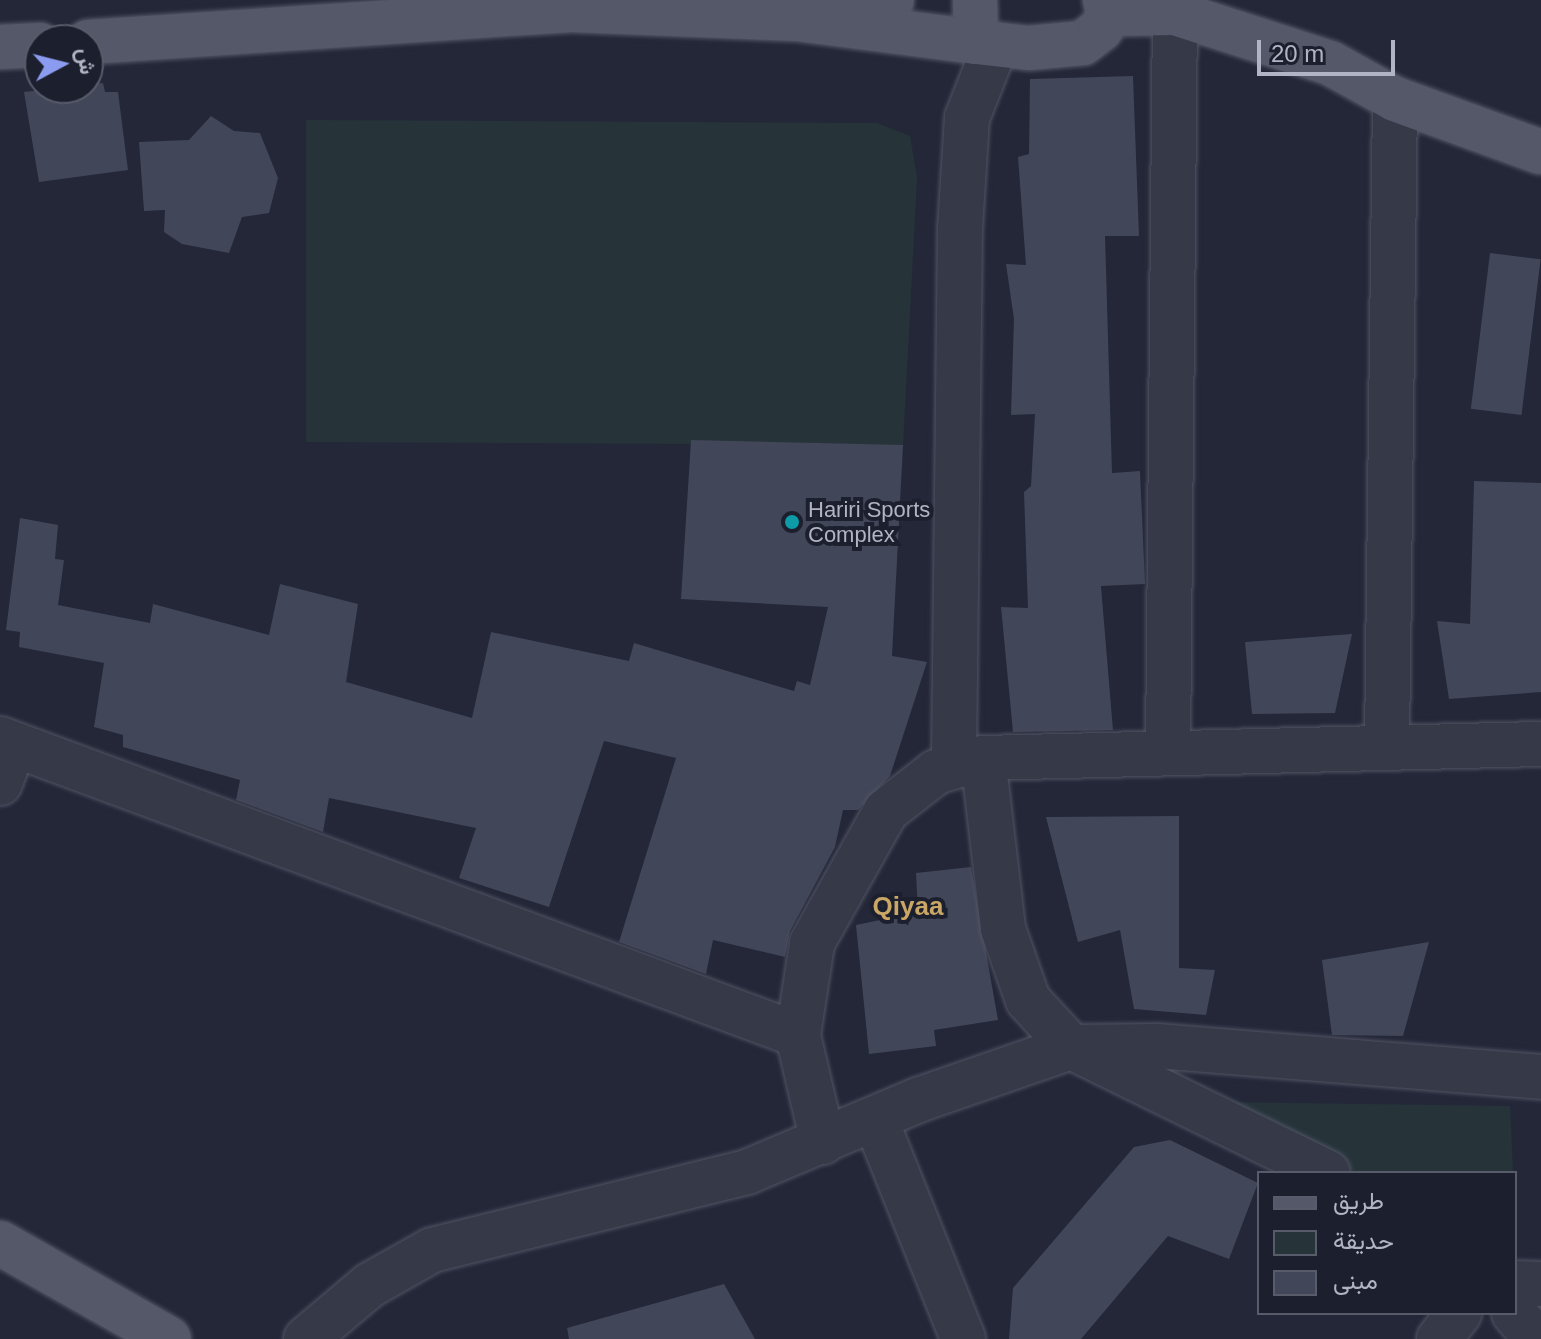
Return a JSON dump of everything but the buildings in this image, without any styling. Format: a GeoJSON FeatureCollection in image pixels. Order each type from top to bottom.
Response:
{"type":"FeatureCollection","features":[{"type":"Feature","properties":{"kind":"main road"},"geometry":{"type":"LineString","coordinates":[[797,19],[892,0]]}},
{"type":"Feature","properties":{"kind":"main road"},"geometry":{"type":"LineString","coordinates":[[104,41],[571,10],[982,30],[1083,43],[1107,7],[1175,13],[1330,63],[1395,99],[1541,152]]}},
{"type":"Feature","properties":{"kind":"main road"},"geometry":{"type":"LineString","coordinates":[[0,47],[24,46]]}},
{"type":"Feature","properties":{"kind":"main road"},"geometry":{"type":"LineString","coordinates":[[0,1243],[169,1339]]}},
{"type":"Feature","properties":{"kind":"street"},"geometry":{"type":"LineString","coordinates":[[1168,750],[1175,13]]}},
{"type":"Feature","properties":{"kind":"street"},"geometry":{"type":"LineString","coordinates":[[982,30],[967,118],[960,229],[968,760],[1014,967],[1028,1000],[1071,1047],[1324,1171]]}},
{"type":"Feature","properties":{"kind":"street"},"geometry":{"type":"LineString","coordinates":[[1387,744],[1395,99]]}},
{"type":"Feature","properties":{"kind":"street"},"geometry":{"type":"LineString","coordinates":[[823,1142],[798,1035],[812,943],[861,847],[908,789],[968,760],[1168,750],[1387,744],[1541,744]]}},
{"type":"Feature","properties":{"kind":"street"},"geometry":{"type":"LineString","coordinates":[[5,756],[798,1035]]}},
{"type":"Feature","properties":{"kind":"street"},"geometry":{"type":"LineString","coordinates":[[306,1339],[370,1285],[432,1250],[747,1172],[1071,1047],[1157,1046],[1541,1077]]}},
{"type":"Feature","properties":{"kind":"street"},"geometry":{"type":"LineString","coordinates":[[876,1121],[963,1339]]}},
{"type":"Feature","properties":{"kind":"street"},"geometry":{"type":"LineString","coordinates":[[1517,1283],[1541,1284]]}},
{"type":"Feature","properties":{"kind":"street"},"geometry":{"type":"LineString","coordinates":[[1439,1339],[1457,1315]]}},
{"type":"Feature","properties":{"kind":"street"},"geometry":{"type":"LineString","coordinates":[[1516,1315],[1537,1339]]}},
{"type":"Feature","properties":{"kind":"green space"},"geometry":{"type":"Polygon","coordinates":[[[306,120],[877,123],[910,136],[917,178],[903,445],[306,442],[306,120]]]}},
{"type":"Feature","properties":{"kind":"green space"},"geometry":{"type":"Polygon","coordinates":[[[1220,1102],[1510,1106],[1513,1171],[1341,1171],[1220,1102]]]}},
{"type":"Feature","properties":{"kind":"place","name":"Hariri Sports Complex"},"geometry":{"type":"Point","coordinates":[792,522]}},
{"type":"Feature","properties":{"kind":"district","name":"Qiyaa"},"geometry":{"type":"Point","coordinates":[908,907]}}]}
